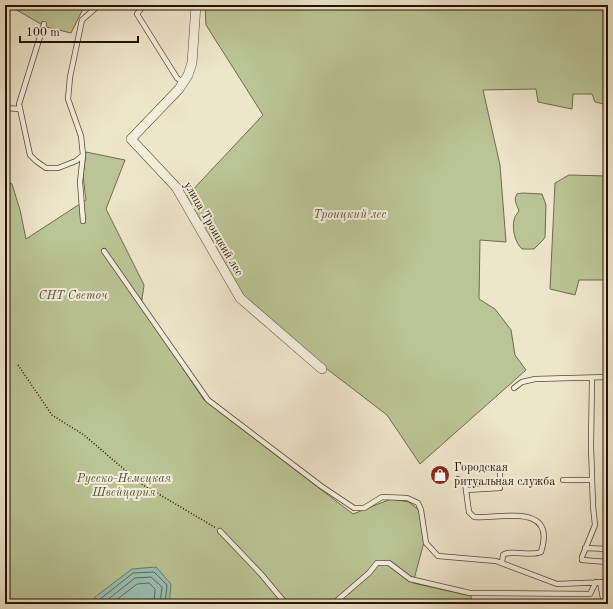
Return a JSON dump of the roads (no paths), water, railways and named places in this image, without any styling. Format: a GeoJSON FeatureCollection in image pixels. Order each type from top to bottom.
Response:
{"type":"FeatureCollection","features":[{"type":"Feature","properties":{"kind":"street","name":"улица Троицкий лес"},"geometry":{"type":"LineString","coordinates":[[196,5],[192,63],[188,75],[183,83],[131,139],[176,187],[240,298],[322,369]]}},
{"type":"Feature","properties":{"kind":"lane"},"geometry":{"type":"LineString","coordinates":[[83,222],[80,182],[83,155],[80,136],[68,99],[70,77],[82,20],[98,5]]}},
{"type":"Feature","properties":{"kind":"lane"},"geometry":{"type":"LineString","coordinates":[[144,5],[137,14],[177,78],[183,83]]}},
{"type":"Feature","properties":{"kind":"lane"},"geometry":{"type":"LineString","coordinates":[[44,24],[19,104],[30,155],[46,168],[58,168],[76,161],[83,155]]}},
{"type":"Feature","properties":{"kind":"lane"},"geometry":{"type":"LineString","coordinates":[[5,108],[20,109]]}},
{"type":"Feature","properties":{"kind":"lane"},"geometry":{"type":"LineString","coordinates":[[104,251],[208,400],[322,486],[354,508],[364,508],[382,498],[407,498],[418,504],[421,510],[426,543],[438,556],[496,561],[556,584],[608,582]]}},
{"type":"Feature","properties":{"kind":"lane"},"geometry":{"type":"LineString","coordinates":[[514,388],[522,382],[528,380],[608,377]]}},
{"type":"Feature","properties":{"kind":"lane"},"geometry":{"type":"LineString","coordinates":[[592,378],[592,480],[595,525],[582,556],[582,560],[608,562]]}},
{"type":"Feature","properties":{"kind":"lane"},"geometry":{"type":"LineString","coordinates":[[466,490],[500,488],[500,472]]}},
{"type":"Feature","properties":{"kind":"lane"},"geometry":{"type":"LineString","coordinates":[[458,479],[465,483],[469,512],[474,517],[484,518],[520,515],[531,518],[539,523],[542,528],[544,544],[541,552],[536,554],[507,552],[503,555],[502,563]]}},
{"type":"Feature","properties":{"kind":"lane"},"geometry":{"type":"LineString","coordinates":[[563,480],[592,480]]}},
{"type":"Feature","properties":{"kind":"lane"},"geometry":{"type":"LineString","coordinates":[[220,531],[261,574],[286,604]]}},
{"type":"Feature","properties":{"kind":"lane"},"geometry":{"type":"LineString","coordinates":[[586,548],[608,549]]}},
{"type":"Feature","properties":{"kind":"lane"},"geometry":{"type":"LineString","coordinates":[[333,604],[369,573],[376,563],[390,563],[410,579],[470,593],[590,594],[598,582]]}},
{"type":"Feature","properties":{"kind":"lane"},"geometry":{"type":"LineString","coordinates":[[598,582],[604,604]]}},
{"type":"Feature","properties":{"kind":"water"},"geometry":{"type":"Polygon","coordinates":[[[156,567],[171,584],[169,604],[91,604],[95,597],[132,569],[156,567]]]}},
{"type":"Feature","properties":{"kind":"place","name":"Городская ритуальная служба"},"geometry":{"type":"Point","coordinates":[440,475]}},
{"type":"Feature","properties":{"kind":"park label","name":"Троицкий лес"},"geometry":{"type":"Point","coordinates":[350,215]}},
{"type":"Feature","properties":{"kind":"park label","name":"СНТ Светоч"},"geometry":{"type":"Point","coordinates":[73,296]}},
{"type":"Feature","properties":{"kind":"park label","name":"Русско-Немецкая Швейцария"},"geometry":{"type":"Point","coordinates":[124,486]}}]}
